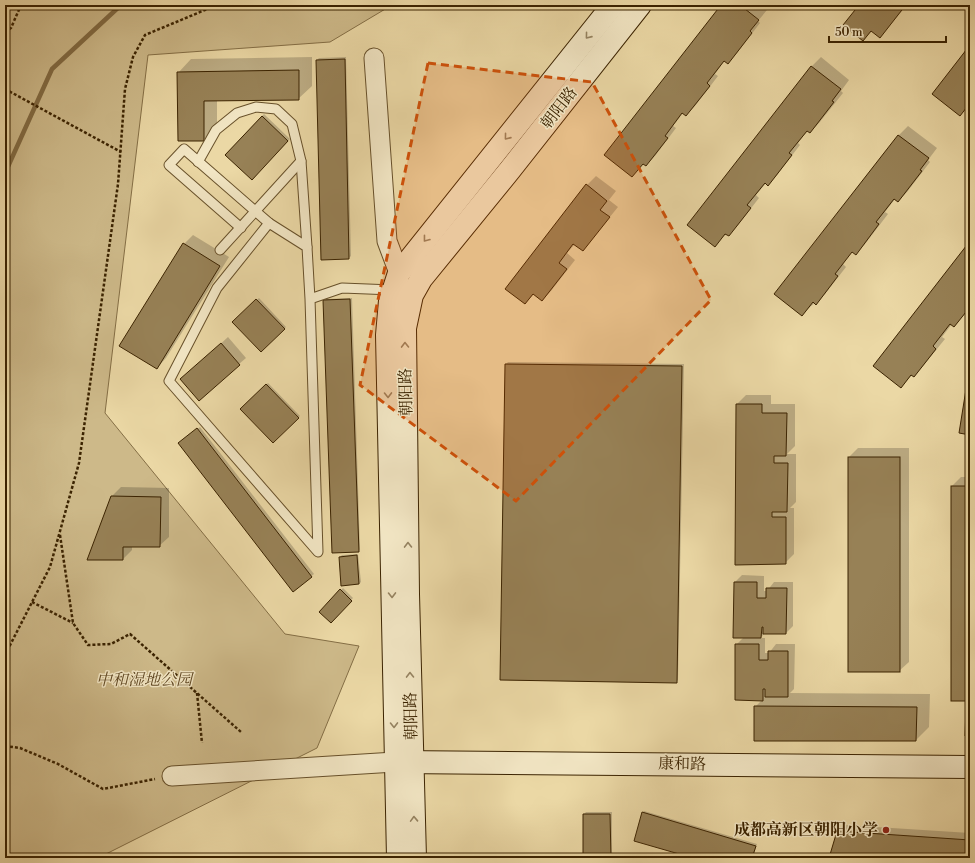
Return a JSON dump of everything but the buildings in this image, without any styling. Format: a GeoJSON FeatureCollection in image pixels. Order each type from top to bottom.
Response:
{"type":"FeatureCollection","features":[{"type":"Feature","properties":{"kind":"main road"},"geometry":{"type":"LineString","coordinates":[[396,282],[613,5]]}},
{"type":"Feature","properties":{"kind":"main road","name":"朝阳路"},"geometry":{"type":"LineString","coordinates":[[398,858],[403,762],[405,328],[412,295],[421,279],[509,171],[640,5]]}},
{"type":"Feature","properties":{"kind":"main road","name":"朝阳路"},"geometry":{"type":"LineString","coordinates":[[396,282],[390,301],[387,336],[403,762],[415,858]]}},
{"type":"Feature","properties":{"kind":"main road","name":"康和路"},"geometry":{"type":"LineString","coordinates":[[403,762],[970,767]]}},
{"type":"Feature","properties":{"kind":"street"},"geometry":{"type":"LineString","coordinates":[[374,58],[387,241],[396,282]]}},
{"type":"Feature","properties":{"kind":"street"},"geometry":{"type":"LineString","coordinates":[[172,776],[403,762]]}},
{"type":"Feature","properties":{"kind":"lane"},"geometry":{"type":"LineString","coordinates":[[198,162],[216,130],[237,113],[256,107],[276,109],[292,124],[301,161],[307,247],[318,552],[169,381],[217,288],[269,223]]}},
{"type":"Feature","properties":{"kind":"lane"},"geometry":{"type":"LineString","coordinates":[[241,228],[169,165],[184,149],[255,212],[269,223],[307,247]]}},
{"type":"Feature","properties":{"kind":"lane"},"geometry":{"type":"LineString","coordinates":[[220,250],[301,161]]}},
{"type":"Feature","properties":{"kind":"lane"},"geometry":{"type":"LineString","coordinates":[[310,298],[342,288],[396,282]]}},
{"type":"Feature","properties":{"kind":"path"},"geometry":{"type":"LineString","coordinates":[[5,32],[11,28],[21,5]]}},
{"type":"Feature","properties":{"kind":"path"},"geometry":{"type":"LineString","coordinates":[[5,655],[50,567],[79,464],[118,184],[125,89],[133,57],[145,35],[217,5]]}},
{"type":"Feature","properties":{"kind":"path"},"geometry":{"type":"LineString","coordinates":[[5,89],[121,152]]}},
{"type":"Feature","properties":{"kind":"path"},"geometry":{"type":"LineString","coordinates":[[60,533],[74,624],[88,645],[111,644],[130,634],[241,732]]}},
{"type":"Feature","properties":{"kind":"path"},"geometry":{"type":"LineString","coordinates":[[32,602],[74,624]]}},
{"type":"Feature","properties":{"kind":"path"},"geometry":{"type":"LineString","coordinates":[[197,692],[202,743]]}},
{"type":"Feature","properties":{"kind":"path"},"geometry":{"type":"LineString","coordinates":[[5,746],[20,748],[58,764],[103,789],[172,776]]}},
{"type":"Feature","properties":{"kind":"highlighted area"},"geometry":{"type":"Polygon","coordinates":[[[428,63],[592,82],[711,300],[516,501],[360,385],[428,63]]]}},
{"type":"Feature","properties":{"kind":"green space","name":"中和湿地公园"},"geometry":{"type":"Polygon","coordinates":[[[5,5],[392,5],[330,42],[148,55],[105,413],[285,634],[359,646],[317,748],[98,858],[5,858],[5,5]]]}},
{"type":"Feature","properties":{"kind":"waterway"},"geometry":{"type":"LineString","coordinates":[[5,186],[6,171],[52,69],[121,5]]}},
{"type":"Feature","properties":{"kind":"place","name":"成都高新区朝阳小学"},"geometry":{"type":"Point","coordinates":[886,830]}}]}
